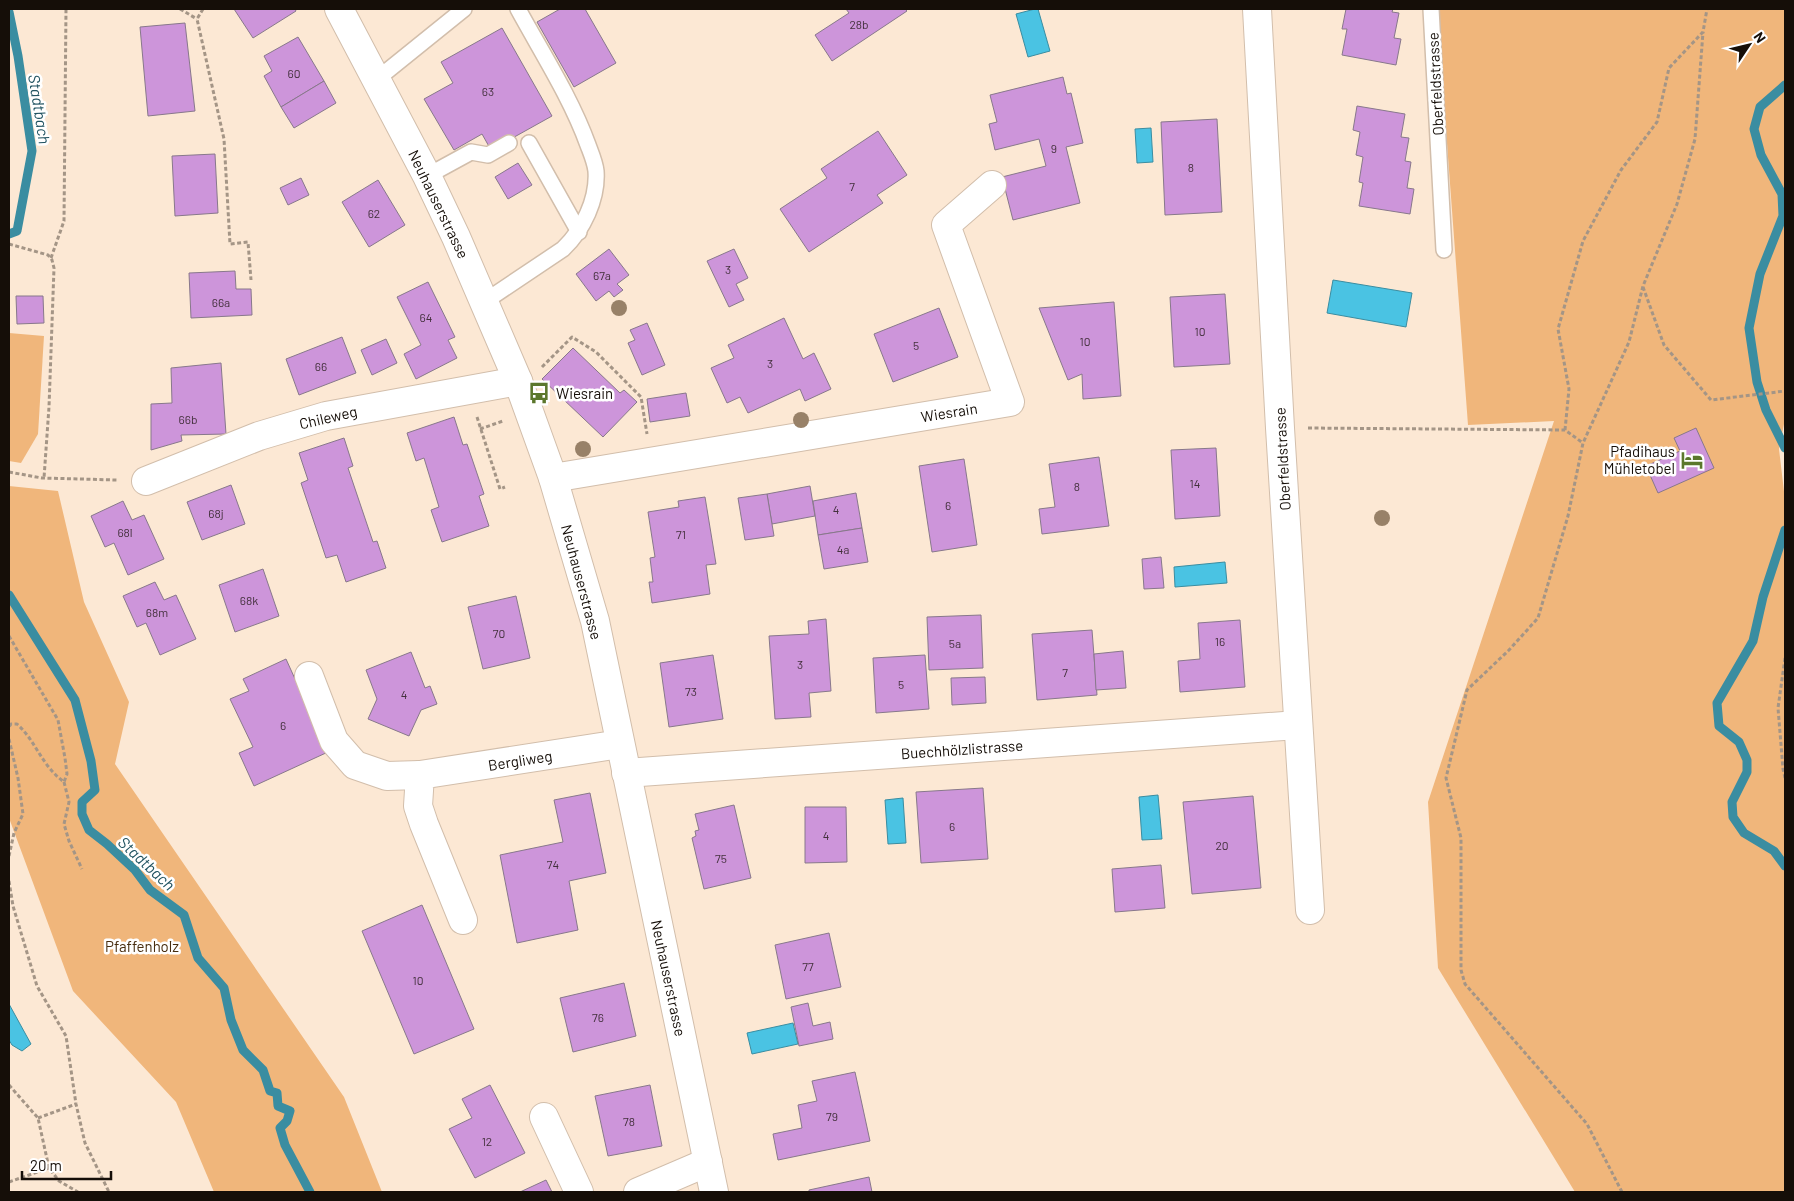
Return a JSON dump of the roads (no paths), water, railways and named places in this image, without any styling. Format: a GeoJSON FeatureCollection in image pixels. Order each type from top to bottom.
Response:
{"type":"FeatureCollection","features":[{"type":"Feature","properties":{"kind":"street","name":"Neuhauserstrasse"},"geometry":{"type":"LineString","coordinates":[[339,9],[427,176],[518,381],[553,478],[595,621],[714,1192]]}},
{"type":"Feature","properties":{"kind":"street","name":"Oberfeldstrasse"},"geometry":{"type":"LineString","coordinates":[[1257,9],[1280,428],[1310,910]]}},
{"type":"Feature","properties":{"kind":"street","name":"Wiesrain"},"geometry":{"type":"LineString","coordinates":[[553,478],[1010,402],[946,225],[992,186]]}},
{"type":"Feature","properties":{"kind":"street","name":"Chileweg"},"geometry":{"type":"LineString","coordinates":[[146,481],[259,436],[326,416],[518,381]]}},
{"type":"Feature","properties":{"kind":"street","name":"Bergliweg"},"geometry":{"type":"LineString","coordinates":[[308,676],[334,741],[355,765],[387,776],[420,775],[620,744]]}},
{"type":"Feature","properties":{"kind":"street","name":"Buechhölzlistrasse"},"geometry":{"type":"LineString","coordinates":[[626,773],[1298,725]]}},
{"type":"Feature","properties":{"kind":"street"},"geometry":{"type":"LineString","coordinates":[[420,775],[418,806],[463,920]]}},
{"type":"Feature","properties":{"kind":"street"},"geometry":{"type":"LineString","coordinates":[[544,1117],[579,1192]]}},
{"type":"Feature","properties":{"kind":"street"},"geometry":{"type":"LineString","coordinates":[[638,1192],[708,1162]]}},
{"type":"Feature","properties":{"kind":"lane"},"geometry":{"type":"LineString","coordinates":[[376,80],[464,9]]}},
{"type":"Feature","properties":{"kind":"lane"},"geometry":{"type":"LineString","coordinates":[[484,302],[563,249],[579,232],[595,190],[596,169],[580,124],[518,9]]}},
{"type":"Feature","properties":{"kind":"lane","name":"Oberfeldstrasse"},"geometry":{"type":"LineString","coordinates":[[1431,9],[1444,250]]}},
{"type":"Feature","properties":{"kind":"lane"},"geometry":{"type":"LineString","coordinates":[[427,176],[471,152],[488,155],[509,143]]}},
{"type":"Feature","properties":{"kind":"lane"},"geometry":{"type":"LineString","coordinates":[[529,143],[579,232]]}},
{"type":"Feature","properties":{"kind":"water"},"geometry":{"type":"Polygon","coordinates":[[[1038,9],[1050,51],[1028,57],[1016,14],[1038,9]]]}},
{"type":"Feature","properties":{"kind":"water"},"geometry":{"type":"Polygon","coordinates":[[[1151,128],[1153,162],[1137,163],[1135,129],[1151,128]]]}},
{"type":"Feature","properties":{"kind":"water"},"geometry":{"type":"Polygon","coordinates":[[[1333,280],[1412,293],[1406,327],[1327,313],[1333,280]]]}},
{"type":"Feature","properties":{"kind":"water"},"geometry":{"type":"Polygon","coordinates":[[[1225,562],[1227,583],[1175,587],[1174,567],[1225,562]]]}},
{"type":"Feature","properties":{"kind":"water"},"geometry":{"type":"Polygon","coordinates":[[[1158,795],[1162,839],[1142,840],[1139,797],[1158,795]]]}},
{"type":"Feature","properties":{"kind":"water"},"geometry":{"type":"Polygon","coordinates":[[[903,798],[906,843],[888,844],[885,800],[903,798]]]}},
{"type":"Feature","properties":{"kind":"water"},"geometry":{"type":"Polygon","coordinates":[[[9,1004],[31,1044],[22,1051],[12,1045],[9,1040],[9,1004]]]}},
{"type":"Feature","properties":{"kind":"water"},"geometry":{"type":"Polygon","coordinates":[[[793,1023],[798,1044],[752,1054],[747,1033],[793,1023]]]}},
{"type":"Feature","properties":{"kind":"waterway","name":"Stadtbach"},"geometry":{"type":"LineString","coordinates":[[9,12],[18,56],[32,151],[17,231],[9,234]]}},
{"type":"Feature","properties":{"kind":"waterway"},"geometry":{"type":"LineString","coordinates":[[1785,85],[1760,107],[1754,129],[1761,155],[1782,194],[1783,216],[1760,274],[1749,328],[1757,382],[1766,410],[1785,448]]}},
{"type":"Feature","properties":{"kind":"waterway"},"geometry":{"type":"LineString","coordinates":[[1785,530],[1763,597],[1753,641],[1717,703],[1719,726],[1739,742],[1747,760],[1747,772],[1732,802],[1733,817],[1744,833],[1774,851],[1785,866]]}},
{"type":"Feature","properties":{"kind":"waterway","name":"Stadtbach"},"geometry":{"type":"LineString","coordinates":[[9,595],[75,700],[91,761],[95,790],[82,802],[82,814],[89,830],[135,870],[150,890],[184,915],[198,958],[224,988],[231,1020],[243,1050],[263,1070],[270,1091],[277,1093],[278,1106],[290,1111],[287,1121],[280,1128],[285,1145],[310,1192]]}},
{"type":"Feature","properties":{"kind":"place","name":"Wiesrain"},"geometry":{"type":"Point","coordinates":[539,393]}},
{"type":"Feature","properties":{"kind":"place","name":"Pfadihaus Mühletobel"},"geometry":{"type":"Point","coordinates":[1692,460]}},
{"type":"Feature","properties":{"kind":"park label","name":"Pfaffenholz"},"geometry":{"type":"Point","coordinates":[142,946]}}]}
